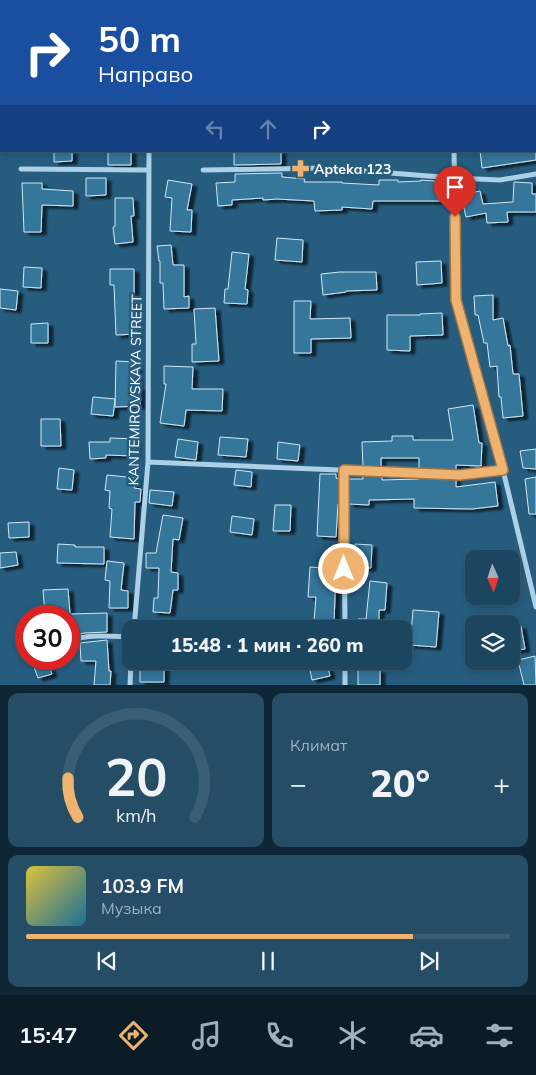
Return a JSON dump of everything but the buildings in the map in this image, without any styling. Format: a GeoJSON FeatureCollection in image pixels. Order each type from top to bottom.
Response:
{"type":"FeatureCollection","features":[{"type":"Feature","properties":{"kind":"street","name":"KANTEMIROVSKAYA STREET"},"geometry":{"type":"LineString","coordinates":[[135,620],[148,462],[149,152]]}},
{"type":"Feature","properties":{"kind":"street"},"geometry":{"type":"LineString","coordinates":[[454,152],[456,300],[503,470],[536,607]]}},
{"type":"Feature","properties":{"kind":"street"},"geometry":{"type":"LineString","coordinates":[[203,170],[326,168],[500,180],[536,174]]}},
{"type":"Feature","properties":{"kind":"street"},"geometry":{"type":"LineString","coordinates":[[21,169],[149,170]]}},
{"type":"Feature","properties":{"kind":"street"},"geometry":{"type":"LineString","coordinates":[[148,462],[460,475],[503,470]]}},
{"type":"Feature","properties":{"kind":"street"},"geometry":{"type":"LineString","coordinates":[[344,470],[345,620]]}},
{"type":"Feature","properties":{"kind":"street"},"geometry":{"type":"LineString","coordinates":[[80,637],[122,637]]}},
{"type":"Feature","properties":{"kind":"street"},"geometry":{"type":"LineString","coordinates":[[130,685],[131,670]]}},
{"type":"Feature","properties":{"kind":"street"},"geometry":{"type":"LineString","coordinates":[[345,670],[345,685]]}},
{"type":"Feature","properties":{"kind":"place","name":"Apteka 123"},"geometry":{"type":"Point","coordinates":[300,169]}},
{"type":"Feature","properties":{"kind":"route"},"geometry":{"type":"LineString","coordinates":[[344,569],[344,470],[460,475],[503,470],[456,300],[455,217]]}}]}
